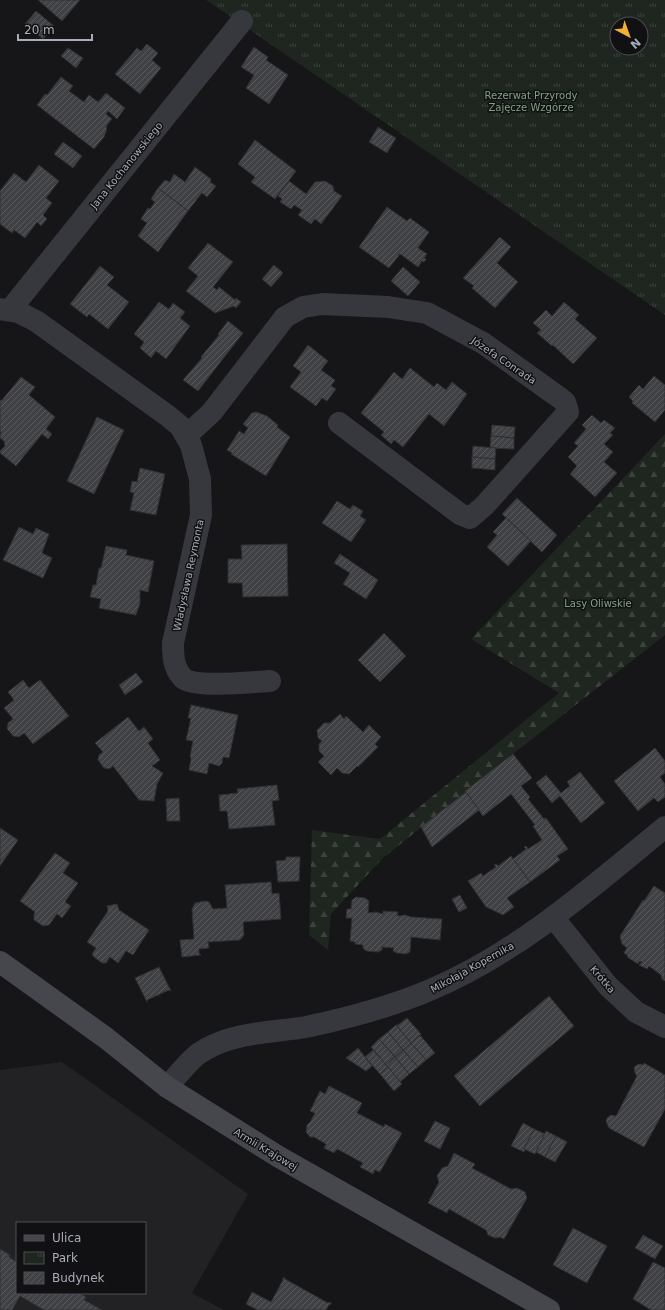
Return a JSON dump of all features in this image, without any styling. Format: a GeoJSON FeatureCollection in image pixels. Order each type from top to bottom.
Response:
{"type":"FeatureCollection","features":[{"type":"Feature","properties":{"kind":"street","name":"Jana Kochanowskiego"},"geometry":{"type":"LineString","coordinates":[[5,310],[242,21]]}},
{"type":"Feature","properties":{"kind":"street","name":"Józefa Conrada"},"geometry":{"type":"LineString","coordinates":[[186,436],[212,412],[284,317],[303,307],[322,304],[388,307],[427,313],[483,344],[560,398],[565,402],[568,412],[484,506],[470,518],[460,514],[339,423]]}},
{"type":"Feature","properties":{"kind":"street","name":"Władysława Reymonta"},"geometry":{"type":"LineString","coordinates":[[5,310],[18,312],[36,321],[180,426],[191,445],[200,479],[201,515],[174,643],[173,656],[175,665],[178,672],[184,679],[193,683],[270,681]]}},
{"type":"Feature","properties":{"kind":"street","name":"Mikołaja Kopernika"},"geometry":{"type":"LineString","coordinates":[[167,1087],[198,1054],[215,1045],[234,1039],[306,1027],[356,1015],[390,1005],[430,990],[456,978],[497,956],[526,937],[665,827]]}},
{"type":"Feature","properties":{"kind":"street","name":"Krótka"},"geometry":{"type":"LineString","coordinates":[[553,917],[608,986],[636,1012],[665,1027]]}},
{"type":"Feature","properties":{"kind":"street","name":"Armii Krajowej"},"geometry":{"type":"LineString","coordinates":[[0,962],[106,1038],[167,1087],[273,1154],[549,1310]]}},
{"type":"Feature","properties":{"kind":"shaded area"},"geometry":{"type":"Polygon","coordinates":[[[62,1062],[248,1194],[192,1293],[224,1310],[0,1310],[0,1070],[62,1062]]]}},
{"type":"Feature","properties":{"kind":"green space","name":"Rezerwat Przyrody Zajęcze Wzgórze"},"geometry":{"type":"Polygon","coordinates":[[[206,0],[665,0],[665,315],[206,0]]]}},
{"type":"Feature","properties":{"kind":"green space","name":"Lasy Oliwskie"},"geometry":{"type":"Polygon","coordinates":[[[665,434],[665,635],[383,858],[331,914],[328,950],[309,935],[312,830],[380,839],[559,693],[471,639],[665,434]]]}},
{"type":"Feature","properties":{"kind":"building"},"geometry":{"type":"Polygon","coordinates":[[[38,0],[80,0],[62,21],[38,0]]]}},
{"type":"Feature","properties":{"kind":"building"},"geometry":{"type":"Polygon","coordinates":[[[36,11],[54,26],[43,39],[25,24],[36,11]]]}},
{"type":"Feature","properties":{"kind":"building"},"geometry":{"type":"Polygon","coordinates":[[[147,44],[158,53],[152,60],[161,68],[140,94],[115,74],[137,48],[141,51],[147,44]]]}},
{"type":"Feature","properties":{"kind":"building"},"geometry":{"type":"Polygon","coordinates":[[[254,47],[268,57],[266,60],[288,75],[269,104],[246,88],[254,75],[241,67],[254,47]]]}},
{"type":"Feature","properties":{"kind":"building"},"geometry":{"type":"Polygon","coordinates":[[[68,48],[83,58],[76,68],[61,56],[68,48]]]}},
{"type":"Feature","properties":{"kind":"building"},"geometry":{"type":"Polygon","coordinates":[[[61,77],[73,86],[69,91],[84,102],[89,95],[98,102],[106,93],[125,108],[117,119],[108,111],[106,114],[112,119],[107,125],[104,137],[94,149],[37,105],[61,77]]]}},
{"type":"Feature","properties":{"kind":"building"},"geometry":{"type":"Polygon","coordinates":[[[378,127],[396,138],[387,153],[369,142],[378,127]]]}},
{"type":"Feature","properties":{"kind":"building"},"geometry":{"type":"Polygon","coordinates":[[[255,140],[296,171],[275,199],[251,182],[255,177],[238,164],[255,140]]]}},
{"type":"Feature","properties":{"kind":"building"},"geometry":{"type":"Polygon","coordinates":[[[63,142],[82,156],[73,168],[54,154],[63,142]]]}},
{"type":"Feature","properties":{"kind":"building"},"geometry":{"type":"Polygon","coordinates":[[[39,165],[59,181],[46,198],[52,203],[43,215],[47,219],[41,226],[37,222],[25,238],[14,230],[12,233],[0,224],[0,191],[14,173],[26,182],[39,165]]]}},
{"type":"Feature","properties":{"kind":"building"},"geometry":{"type":"Polygon","coordinates":[[[195,167],[211,179],[210,182],[216,186],[207,197],[202,193],[188,211],[158,188],[165,180],[170,182],[174,174],[185,182],[195,167]]]}},
{"type":"Feature","properties":{"kind":"building"},"geometry":{"type":"Polygon","coordinates":[[[289,181],[306,194],[315,182],[325,181],[333,186],[334,191],[342,196],[321,224],[315,219],[311,224],[298,215],[302,210],[294,205],[291,209],[280,202],[282,199],[278,196],[289,181]]]}},
{"type":"Feature","properties":{"kind":"building"},"geometry":{"type":"Polygon","coordinates":[[[158,188],[188,211],[158,252],[138,236],[147,223],[141,219],[148,208],[150,209],[155,202],[151,199],[158,188]]]}},
{"type":"Feature","properties":{"kind":"building"},"geometry":{"type":"Polygon","coordinates":[[[387,207],[407,221],[410,218],[429,232],[418,248],[427,254],[424,258],[426,259],[424,262],[422,261],[418,267],[400,254],[389,268],[359,247],[387,207]]]}},
{"type":"Feature","properties":{"kind":"building"},"geometry":{"type":"Polygon","coordinates":[[[500,237],[511,247],[497,263],[518,282],[495,308],[472,288],[474,286],[463,278],[500,237]]]}},
{"type":"Feature","properties":{"kind":"building"},"geometry":{"type":"Polygon","coordinates":[[[208,243],[233,262],[213,287],[217,290],[219,287],[235,300],[236,298],[241,302],[236,308],[234,306],[215,313],[186,291],[198,276],[188,268],[208,243]]]}},
{"type":"Feature","properties":{"kind":"building"},"geometry":{"type":"Polygon","coordinates":[[[274,265],[283,273],[271,287],[262,279],[274,265]]]}},
{"type":"Feature","properties":{"kind":"building"},"geometry":{"type":"Polygon","coordinates":[[[100,266],[114,277],[107,285],[129,302],[108,329],[89,314],[87,317],[70,304],[100,266]]]}},
{"type":"Feature","properties":{"kind":"building"},"geometry":{"type":"Polygon","coordinates":[[[403,267],[420,282],[408,296],[391,281],[403,267]]]}},
{"type":"Feature","properties":{"kind":"building"},"geometry":{"type":"Polygon","coordinates":[[[159,302],[169,309],[173,303],[185,312],[180,318],[190,326],[166,359],[156,351],[151,358],[140,348],[144,342],[134,334],[159,302]]]}},
{"type":"Feature","properties":{"kind":"building"},"geometry":{"type":"Polygon","coordinates":[[[564,302],[579,315],[575,319],[597,338],[573,364],[553,345],[552,346],[537,333],[541,330],[533,323],[546,310],[552,316],[564,302]]]}},
{"type":"Feature","properties":{"kind":"building"},"geometry":{"type":"Polygon","coordinates":[[[228,321],[243,333],[198,391],[183,380],[202,358],[201,357],[219,335],[218,334],[228,321]]]}},
{"type":"Feature","properties":{"kind":"building"},"geometry":{"type":"Polygon","coordinates":[[[308,345],[328,361],[321,370],[335,380],[331,386],[336,389],[327,401],[322,398],[316,406],[290,387],[301,372],[293,366],[308,345]]]}},
{"type":"Feature","properties":{"kind":"building"},"geometry":{"type":"Polygon","coordinates":[[[410,368],[434,387],[437,383],[446,390],[452,382],[467,394],[444,426],[429,414],[403,447],[394,440],[391,444],[381,435],[384,432],[361,413],[394,372],[402,379],[410,368]]]}},
{"type":"Feature","properties":{"kind":"building"},"geometry":{"type":"Polygon","coordinates":[[[654,376],[665,385],[665,410],[655,422],[632,403],[633,401],[629,397],[639,385],[643,389],[654,376]]]}},
{"type":"Feature","properties":{"kind":"building"},"geometry":{"type":"Polygon","coordinates":[[[21,377],[35,387],[29,395],[55,417],[46,429],[52,434],[48,439],[42,434],[16,466],[0,453],[5,446],[4,441],[0,438],[0,401],[21,377]]]}},
{"type":"Feature","properties":{"kind":"building"},"geometry":{"type":"Polygon","coordinates":[[[256,412],[267,416],[278,425],[277,427],[290,437],[266,476],[227,450],[239,431],[244,434],[248,428],[243,424],[252,413],[256,412]]]}},
{"type":"Feature","properties":{"kind":"building"},"geometry":{"type":"Polygon","coordinates":[[[592,415],[601,423],[604,420],[615,428],[610,433],[613,435],[604,444],[613,452],[604,462],[617,473],[595,497],[570,474],[577,466],[568,457],[578,446],[574,443],[586,429],[582,425],[592,415]]]}},
{"type":"Feature","properties":{"kind":"building"},"geometry":{"type":"Polygon","coordinates":[[[97,417],[124,430],[94,494],[67,481],[97,417]]]}},
{"type":"Feature","properties":{"kind":"building"},"geometry":{"type":"Polygon","coordinates":[[[492,425],[515,427],[514,438],[491,436],[492,425]]]}},
{"type":"Feature","properties":{"kind":"building"},"geometry":{"type":"Polygon","coordinates":[[[491,436],[514,438],[514,449],[490,448],[491,436]]]}},
{"type":"Feature","properties":{"kind":"building"},"geometry":{"type":"Polygon","coordinates":[[[473,446],[496,448],[495,459],[472,457],[473,446]]]}},
{"type":"Feature","properties":{"kind":"building"},"geometry":{"type":"Polygon","coordinates":[[[472,457],[495,459],[495,470],[472,468],[472,457]]]}},
{"type":"Feature","properties":{"kind":"building"},"geometry":{"type":"Polygon","coordinates":[[[140,468],[165,474],[156,515],[130,510],[134,493],[130,492],[132,481],[137,482],[140,468]]]}},
{"type":"Feature","properties":{"kind":"building"},"geometry":{"type":"Polygon","coordinates":[[[517,498],[557,535],[542,552],[502,514],[517,498]]]}},
{"type":"Feature","properties":{"kind":"building"},"geometry":{"type":"Polygon","coordinates":[[[337,501],[350,509],[353,505],[363,511],[360,516],[366,520],[351,542],[322,523],[337,501]]]}},
{"type":"Feature","properties":{"kind":"building"},"geometry":{"type":"Polygon","coordinates":[[[506,518],[531,541],[508,566],[487,547],[497,535],[493,532],[506,518]]]}},
{"type":"Feature","properties":{"kind":"building"},"geometry":{"type":"Polygon","coordinates":[[[19,527],[33,534],[36,528],[49,534],[42,553],[52,558],[43,578],[3,560],[19,527]]]}},
{"type":"Feature","properties":{"kind":"building"},"geometry":{"type":"Polygon","coordinates":[[[287,544],[288,596],[243,597],[242,583],[228,583],[228,559],[242,559],[241,545],[287,544]]]}},
{"type":"Feature","properties":{"kind":"building"},"geometry":{"type":"Polygon","coordinates":[[[106,546],[127,550],[126,555],[154,561],[148,592],[140,590],[140,603],[136,615],[99,608],[101,599],[90,597],[93,585],[96,585],[99,568],[101,568],[106,546]]]}},
{"type":"Feature","properties":{"kind":"building"},"geometry":{"type":"Polygon","coordinates":[[[340,554],[378,580],[366,599],[343,584],[350,573],[334,563],[340,554]]]}},
{"type":"Feature","properties":{"kind":"building"},"geometry":{"type":"Polygon","coordinates":[[[384,633],[406,656],[380,682],[358,660],[384,633]]]}},
{"type":"Feature","properties":{"kind":"building"},"geometry":{"type":"Polygon","coordinates":[[[136,673],[143,682],[125,695],[119,685],[136,673]]]}},
{"type":"Feature","properties":{"kind":"building"},"geometry":{"type":"Polygon","coordinates":[[[23,680],[29,688],[40,680],[69,716],[33,744],[24,733],[19,737],[13,736],[7,729],[8,723],[13,719],[4,708],[14,700],[8,692],[23,680]]]}},
{"type":"Feature","properties":{"kind":"building"},"geometry":{"type":"Polygon","coordinates":[[[191,705],[238,715],[229,758],[223,757],[222,763],[219,766],[209,763],[207,774],[189,770],[193,741],[186,740],[191,718],[188,718],[191,705]]]}},
{"type":"Feature","properties":{"kind":"building"},"geometry":{"type":"Polygon","coordinates":[[[340,714],[344,719],[346,716],[363,732],[369,725],[381,737],[375,744],[378,747],[349,774],[342,773],[337,768],[331,775],[318,762],[324,756],[319,751],[319,744],[322,741],[318,738],[317,730],[324,723],[330,723],[340,714]]]}},
{"type":"Feature","properties":{"kind":"building"},"geometry":{"type":"Polygon","coordinates":[[[128,717],[139,731],[144,727],[153,739],[148,743],[160,760],[152,766],[163,773],[157,784],[154,801],[139,800],[113,766],[109,769],[104,768],[98,760],[99,755],[103,752],[95,743],[128,717]]]}},
{"type":"Feature","properties":{"kind":"building"},"geometry":{"type":"Polygon","coordinates":[[[655,748],[665,761],[665,773],[660,777],[665,784],[665,797],[658,802],[654,798],[638,811],[614,781],[655,748]]]}},
{"type":"Feature","properties":{"kind":"building"},"geometry":{"type":"Polygon","coordinates":[[[513,754],[532,778],[521,786],[530,797],[528,799],[544,819],[546,818],[568,849],[557,856],[560,860],[530,882],[513,859],[526,849],[524,847],[526,846],[528,849],[542,840],[533,826],[535,825],[511,794],[483,816],[465,791],[513,754]]]}},
{"type":"Feature","properties":{"kind":"building"},"geometry":{"type":"Polygon","coordinates":[[[580,772],[605,803],[581,823],[560,796],[552,803],[536,783],[546,775],[561,793],[570,786],[567,782],[580,772]]]}},
{"type":"Feature","properties":{"kind":"building"},"geometry":{"type":"Polygon","coordinates":[[[277,785],[279,800],[272,801],[275,825],[229,829],[227,811],[220,811],[219,795],[238,793],[237,789],[277,785]]]}},
{"type":"Feature","properties":{"kind":"building"},"geometry":{"type":"Polygon","coordinates":[[[466,792],[479,810],[432,847],[421,827],[466,792]]]}},
{"type":"Feature","properties":{"kind":"building"},"geometry":{"type":"Polygon","coordinates":[[[179,798],[180,821],[167,821],[166,799],[179,798]]]}},
{"type":"Feature","properties":{"kind":"building"},"geometry":{"type":"Polygon","coordinates":[[[0,828],[18,840],[0,866],[0,828]]]}},
{"type":"Feature","properties":{"kind":"building"},"geometry":{"type":"Polygon","coordinates":[[[55,853],[70,863],[63,873],[78,883],[65,902],[71,906],[62,918],[57,914],[49,925],[43,926],[34,920],[35,912],[20,901],[55,853]]]}},
{"type":"Feature","properties":{"kind":"building"},"geometry":{"type":"Polygon","coordinates":[[[511,856],[530,882],[507,898],[514,907],[503,915],[486,907],[468,881],[481,873],[483,876],[496,867],[494,865],[496,864],[498,866],[511,856]]]}},
{"type":"Feature","properties":{"kind":"building"},"geometry":{"type":"Polygon","coordinates":[[[286,857],[300,857],[299,881],[278,882],[276,861],[286,860],[286,857]]]}},
{"type":"Feature","properties":{"kind":"building"},"geometry":{"type":"Polygon","coordinates":[[[271,882],[272,894],[279,893],[281,919],[243,922],[244,935],[240,940],[208,942],[209,948],[199,949],[199,954],[201,955],[182,957],[180,940],[194,939],[192,909],[195,903],[205,901],[209,902],[213,909],[227,908],[225,885],[271,882]]]}},
{"type":"Feature","properties":{"kind":"building"},"geometry":{"type":"Polygon","coordinates":[[[654,886],[665,893],[665,981],[662,979],[661,975],[649,966],[647,969],[639,965],[642,962],[640,961],[638,964],[627,957],[628,956],[624,953],[627,948],[622,944],[620,936],[643,900],[644,901],[654,886]]]}},
{"type":"Feature","properties":{"kind":"building"},"geometry":{"type":"Polygon","coordinates":[[[460,895],[467,908],[459,912],[452,899],[460,895]]]}},
{"type":"Feature","properties":{"kind":"building"},"geometry":{"type":"Polygon","coordinates":[[[356,897],[365,898],[369,901],[368,913],[376,912],[383,914],[383,911],[398,912],[397,915],[399,916],[405,915],[411,917],[442,919],[440,940],[411,937],[410,952],[406,954],[393,951],[394,948],[382,947],[382,950],[378,952],[366,951],[363,948],[363,945],[355,944],[355,942],[350,941],[352,918],[346,918],[347,909],[351,909],[352,900],[356,897]]]}},
{"type":"Feature","properties":{"kind":"building"},"geometry":{"type":"Polygon","coordinates":[[[117,904],[119,910],[149,930],[133,955],[126,951],[118,963],[110,957],[106,963],[102,963],[92,954],[96,948],[87,942],[108,911],[107,906],[117,904]]]}},
{"type":"Feature","properties":{"kind":"building"},"geometry":{"type":"Polygon","coordinates":[[[159,967],[171,991],[169,990],[147,1000],[147,1002],[135,978],[159,967]]]}},
{"type":"Feature","properties":{"kind":"building"},"geometry":{"type":"Polygon","coordinates":[[[549,996],[574,1026],[480,1106],[454,1076],[549,996]]]}},
{"type":"Feature","properties":{"kind":"building"},"geometry":{"type":"Polygon","coordinates":[[[407,1018],[421,1034],[411,1043],[396,1025],[407,1018]]]}},
{"type":"Feature","properties":{"kind":"building"},"geometry":{"type":"Polygon","coordinates":[[[396,1025],[411,1043],[403,1050],[388,1032],[396,1025]]]}},
{"type":"Feature","properties":{"kind":"building"},"geometry":{"type":"Polygon","coordinates":[[[388,1032],[403,1050],[395,1057],[379,1039],[388,1032]]]}},
{"type":"Feature","properties":{"kind":"building"},"geometry":{"type":"Polygon","coordinates":[[[420,1035],[435,1053],[426,1060],[411,1043],[420,1035]]]}},
{"type":"Feature","properties":{"kind":"building"},"geometry":{"type":"Polygon","coordinates":[[[379,1039],[395,1057],[386,1065],[371,1047],[379,1039]]]}},
{"type":"Feature","properties":{"kind":"building"},"geometry":{"type":"Polygon","coordinates":[[[411,1043],[426,1060],[418,1067],[403,1050],[411,1043]]]}},
{"type":"Feature","properties":{"kind":"building"},"geometry":{"type":"Polygon","coordinates":[[[358,1048],[372,1066],[366,1071],[346,1058],[358,1048]]]}},
{"type":"Feature","properties":{"kind":"building"},"geometry":{"type":"Polygon","coordinates":[[[373,1050],[388,1067],[380,1074],[365,1057],[373,1050]]]}},
{"type":"Feature","properties":{"kind":"building"},"geometry":{"type":"Polygon","coordinates":[[[403,1050],[418,1067],[409,1074],[395,1057],[403,1050]]]}},
{"type":"Feature","properties":{"kind":"building"},"geometry":{"type":"Polygon","coordinates":[[[395,1057],[409,1074],[400,1082],[386,1065],[395,1057]]]}},
{"type":"Feature","properties":{"kind":"building"},"geometry":{"type":"Polygon","coordinates":[[[644,1063],[665,1075],[665,1109],[644,1147],[609,1128],[606,1121],[611,1115],[616,1116],[637,1076],[634,1067],[640,1064],[643,1065],[644,1063]]]}},
{"type":"Feature","properties":{"kind":"building"},"geometry":{"type":"Polygon","coordinates":[[[388,1067],[402,1084],[394,1091],[380,1074],[388,1067]]]}},
{"type":"Feature","properties":{"kind":"building"},"geometry":{"type":"Polygon","coordinates":[[[329,1086],[362,1103],[357,1113],[384,1127],[385,1124],[402,1133],[380,1172],[375,1170],[373,1174],[360,1167],[363,1163],[337,1149],[334,1153],[324,1148],[326,1144],[314,1137],[310,1137],[306,1132],[307,1125],[315,1113],[310,1111],[320,1091],[325,1094],[329,1086]]]}},
{"type":"Feature","properties":{"kind":"building"},"geometry":{"type":"Polygon","coordinates":[[[435,1121],[450,1128],[440,1149],[424,1141],[435,1121]]]}},
{"type":"Feature","properties":{"kind":"building"},"geometry":{"type":"Polygon","coordinates":[[[523,1123],[534,1129],[524,1152],[511,1146],[523,1123]]]}},
{"type":"Feature","properties":{"kind":"building"},"geometry":{"type":"Polygon","coordinates":[[[534,1129],[545,1134],[535,1154],[524,1149],[534,1129]]]}},
{"type":"Feature","properties":{"kind":"building"},"geometry":{"type":"Polygon","coordinates":[[[546,1131],[556,1136],[545,1157],[536,1152],[546,1131]]]}},
{"type":"Feature","properties":{"kind":"building"},"geometry":{"type":"Polygon","coordinates":[[[556,1136],[567,1142],[555,1162],[545,1157],[556,1136]]]}},
{"type":"Feature","properties":{"kind":"building"},"geometry":{"type":"Polygon","coordinates":[[[454,1153],[475,1164],[472,1168],[511,1189],[517,1188],[525,1192],[527,1198],[504,1239],[500,1237],[495,1238],[488,1235],[486,1230],[449,1209],[447,1213],[428,1203],[439,1182],[437,1176],[442,1168],[448,1166],[454,1153]]]}},
{"type":"Feature","properties":{"kind":"building"},"geometry":{"type":"Polygon","coordinates":[[[573,1228],[607,1246],[587,1283],[553,1265],[573,1228]]]}},
{"type":"Feature","properties":{"kind":"building"},"geometry":{"type":"Polygon","coordinates":[[[643,1235],[663,1246],[655,1259],[635,1248],[643,1235]]]}},
{"type":"Feature","properties":{"kind":"building"},"geometry":{"type":"Polygon","coordinates":[[[0,1249],[10,1255],[9,1257],[16,1261],[16,1294],[81,1294],[86,1297],[84,1300],[102,1310],[44,1310],[20,1296],[12,1310],[0,1310],[0,1249]]]}},
{"type":"Feature","properties":{"kind":"building"},"geometry":{"type":"Polygon","coordinates":[[[653,1262],[665,1268],[665,1310],[651,1310],[633,1299],[653,1262]]]}},
{"type":"Feature","properties":{"kind":"building"},"geometry":{"type":"Polygon","coordinates":[[[284,1277],[285,1279],[328,1303],[331,1302],[331,1304],[326,1310],[258,1310],[246,1304],[252,1292],[271,1302],[284,1277]]]}}]}
